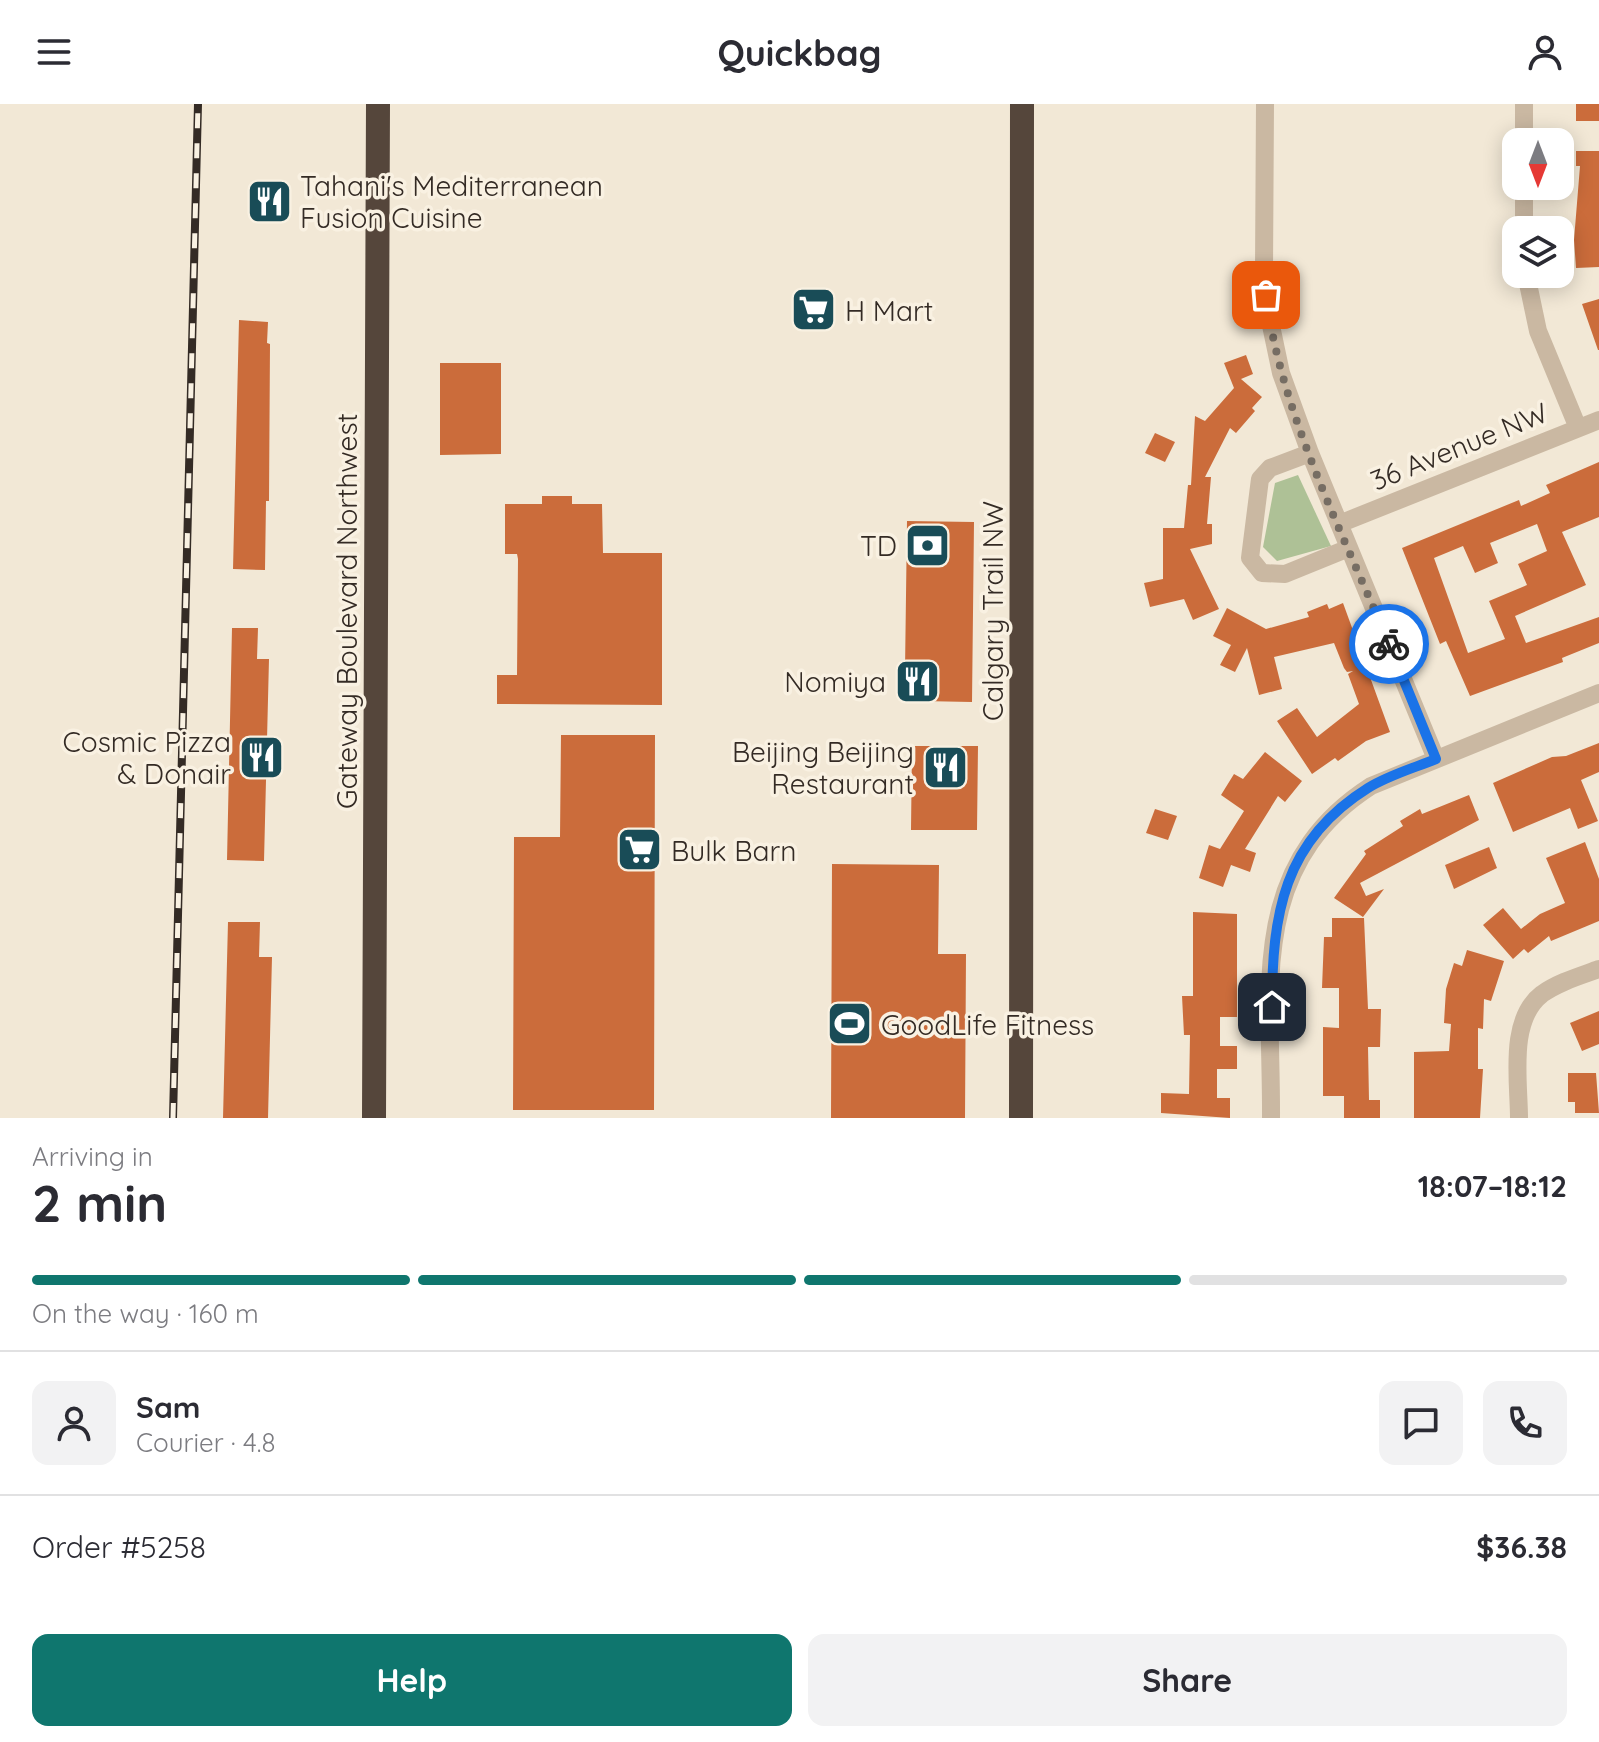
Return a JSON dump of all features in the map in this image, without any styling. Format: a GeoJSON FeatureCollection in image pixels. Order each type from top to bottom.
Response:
{"type":"FeatureCollection","features":[{"type":"Feature","properties":{"kind":"highway","name":"Gateway Boulevard Northwest"},"geometry":{"type":"LineString","coordinates":[[374,1118],[378,104]]}},
{"type":"Feature","properties":{"kind":"highway","name":"Calgary Trail NW"},"geometry":{"type":"LineString","coordinates":[[1021,1118],[1022,104]]}},
{"type":"Feature","properties":{"kind":"street"},"geometry":{"type":"LineString","coordinates":[[1265,104],[1264,269],[1269,316],[1281,373],[1310,453],[1436,759]]}},
{"type":"Feature","properties":{"kind":"street"},"geometry":{"type":"LineString","coordinates":[[1524,104],[1524,128]]}},
{"type":"Feature","properties":{"kind":"street"},"geometry":{"type":"LineString","coordinates":[[1529,288],[1538,331],[1578,428]]}},
{"type":"Feature","properties":{"kind":"street","name":"36 Avenue NW"},"geometry":{"type":"LineString","coordinates":[[1339,524],[1599,420]]}},
{"type":"Feature","properties":{"kind":"street"},"geometry":{"type":"LineString","coordinates":[[1310,453],[1270,468],[1260,479],[1250,558],[1262,573],[1275,576],[1349,548]]}},
{"type":"Feature","properties":{"kind":"street"},"geometry":{"type":"LineString","coordinates":[[1271,1118],[1274,926],[1287,884],[1314,837],[1339,809],[1371,786],[1599,693]]}},
{"type":"Feature","properties":{"kind":"street"},"geometry":{"type":"LineString","coordinates":[[1519,1118],[1519,1048],[1528,1010],[1554,987],[1599,969]]}},
{"type":"Feature","properties":{"kind":"green space"},"geometry":{"type":"Polygon","coordinates":[[[1298,475],[1331,546],[1277,561],[1263,547],[1275,483],[1298,475]]]}},
{"type":"Feature","properties":{"kind":"building"},"geometry":{"type":"Polygon","coordinates":[[[1576,104],[1599,104],[1599,121],[1576,121],[1576,104]]]}},
{"type":"Feature","properties":{"kind":"building"},"geometry":{"type":"Polygon","coordinates":[[[1576,151],[1599,151],[1599,267],[1576,268],[1574,240],[1580,166],[1576,166],[1576,151]]]}},
{"type":"Feature","properties":{"kind":"building"},"geometry":{"type":"Polygon","coordinates":[[[1599,299],[1599,350],[1598,350],[1582,304],[1599,299]]]}},
{"type":"Feature","properties":{"kind":"building"},"geometry":{"type":"Polygon","coordinates":[[[239,320],[268,322],[269,501],[266,501],[265,570],[233,569],[239,320]]]}},
{"type":"Feature","properties":{"kind":"building"},"geometry":{"type":"Polygon","coordinates":[[[1246,355],[1253,374],[1241,379],[1262,397],[1252,408],[1255,411],[1236,433],[1230,428],[1205,477],[1211,477],[1207,524],[1212,524],[1212,544],[1190,549],[1219,609],[1193,620],[1184,599],[1150,607],[1144,583],[1163,579],[1163,528],[1184,528],[1188,485],[1191,485],[1195,416],[1205,421],[1234,388],[1224,363],[1246,355]]]}},
{"type":"Feature","properties":{"kind":"building"},"geometry":{"type":"Polygon","coordinates":[[[440,363],[501,363],[501,454],[440,455],[440,363]]]}},
{"type":"Feature","properties":{"kind":"building"},"geometry":{"type":"Polygon","coordinates":[[[1155,433],[1175,442],[1165,462],[1145,453],[1155,433]]]}},
{"type":"Feature","properties":{"kind":"building"},"geometry":{"type":"Polygon","coordinates":[[[1599,462],[1599,517],[1562,532],[1586,585],[1515,616],[1526,643],[1599,617],[1599,643],[1562,658],[1563,662],[1470,696],[1446,641],[1440,644],[1402,548],[1519,500],[1521,506],[1550,493],[1546,485],[1599,462]],[[1537,524],[1490,543],[1498,563],[1475,573],[1463,546],[1434,558],[1468,653],[1505,639],[1489,601],[1527,585],[1518,564],[1547,551],[1537,524]]]}},
{"type":"Feature","properties":{"kind":"building"},"geometry":{"type":"Polygon","coordinates":[[[542,496],[572,496],[572,504],[602,504],[603,553],[662,553],[662,705],[497,704],[497,675],[517,675],[518,559],[517,554],[505,554],[505,504],[542,504],[542,496]]]}},
{"type":"Feature","properties":{"kind":"building"},"geometry":{"type":"Polygon","coordinates":[[[907,521],[974,522],[972,702],[921,701],[921,688],[916,688],[916,670],[905,670],[907,521]]]}},
{"type":"Feature","properties":{"kind":"building"},"geometry":{"type":"Polygon","coordinates":[[[1343,603],[1390,732],[1366,741],[1338,761],[1335,758],[1312,774],[1277,721],[1297,708],[1317,737],[1359,704],[1348,674],[1353,671],[1347,672],[1344,668],[1334,643],[1274,657],[1282,689],[1259,695],[1247,648],[1235,672],[1220,665],[1231,645],[1213,636],[1227,608],[1266,629],[1309,617],[1307,612],[1327,604],[1329,609],[1343,603]]]}},
{"type":"Feature","properties":{"kind":"building"},"geometry":{"type":"Polygon","coordinates":[[[232,628],[258,628],[257,659],[269,659],[264,861],[227,860],[232,628]]]}},
{"type":"Feature","properties":{"kind":"building"},"geometry":{"type":"Polygon","coordinates":[[[561,735],[655,735],[654,1110],[513,1110],[514,837],[560,837],[561,735]]]}},
{"type":"Feature","properties":{"kind":"building"},"geometry":{"type":"Polygon","coordinates":[[[1599,743],[1599,772],[1581,780],[1598,821],[1578,829],[1570,808],[1513,832],[1493,783],[1552,757],[1566,756],[1599,743]]]}},
{"type":"Feature","properties":{"kind":"building","name":"Beijing Beijing Restaurant"},"geometry":{"type":"Polygon","coordinates":[[[912,746],[978,746],[977,830],[911,830],[912,746]]]}},
{"type":"Feature","properties":{"kind":"building"},"geometry":{"type":"Polygon","coordinates":[[[1265,752],[1302,781],[1285,802],[1278,796],[1245,849],[1256,853],[1250,872],[1231,865],[1223,887],[1199,878],[1209,845],[1220,849],[1244,811],[1221,795],[1234,774],[1243,779],[1265,752]]]}},
{"type":"Feature","properties":{"kind":"building"},"geometry":{"type":"Polygon","coordinates":[[[1469,795],[1479,820],[1360,883],[1366,896],[1384,889],[1363,917],[1334,898],[1366,854],[1364,851],[1403,826],[1400,821],[1420,809],[1422,814],[1469,795]]]}},
{"type":"Feature","properties":{"kind":"building"},"geometry":{"type":"Polygon","coordinates":[[[1155,809],[1177,816],[1168,840],[1146,833],[1155,809]]]}},
{"type":"Feature","properties":{"kind":"building"},"geometry":{"type":"Polygon","coordinates":[[[1585,842],[1599,879],[1599,921],[1551,941],[1549,936],[1528,953],[1524,949],[1513,959],[1483,925],[1503,908],[1521,929],[1540,914],[1565,903],[1546,858],[1585,842]]]}},
{"type":"Feature","properties":{"kind":"building"},"geometry":{"type":"Polygon","coordinates":[[[1489,847],[1497,868],[1454,889],[1445,865],[1489,847]]]}},
{"type":"Feature","properties":{"kind":"building"},"geometry":{"type":"Polygon","coordinates":[[[832,864],[939,865],[938,954],[966,954],[965,1118],[831,1118],[832,864]]]}},
{"type":"Feature","properties":{"kind":"building"},"geometry":{"type":"Polygon","coordinates":[[[1193,912],[1237,914],[1237,1017],[1220,1017],[1220,1046],[1237,1046],[1237,1069],[1217,1069],[1217,1098],[1230,1098],[1230,1118],[1161,1113],[1161,1093],[1189,1094],[1190,1035],[1184,1035],[1182,996],[1193,996],[1193,912]]]}},
{"type":"Feature","properties":{"kind":"building"},"geometry":{"type":"Polygon","coordinates":[[[1332,918],[1364,918],[1368,1009],[1381,1009],[1380,1047],[1368,1047],[1369,1100],[1380,1100],[1380,1118],[1344,1118],[1344,1096],[1323,1096],[1323,1027],[1339,1028],[1339,988],[1322,988],[1324,937],[1332,937],[1332,918]]]}},
{"type":"Feature","properties":{"kind":"building"},"geometry":{"type":"Polygon","coordinates":[[[228,922],[260,922],[259,957],[272,957],[268,1118],[223,1118],[228,922]]]}},
{"type":"Feature","properties":{"kind":"building"},"geometry":{"type":"Polygon","coordinates":[[[1467,950],[1504,961],[1491,1001],[1484,999],[1483,1029],[1478,1028],[1478,1069],[1483,1069],[1480,1118],[1414,1118],[1414,1052],[1449,1051],[1451,1024],[1444,1023],[1446,989],[1454,963],[1462,966],[1467,950]]]}},
{"type":"Feature","properties":{"kind":"building"},"geometry":{"type":"Polygon","coordinates":[[[1599,1011],[1599,1044],[1582,1051],[1570,1023],[1599,1011]]]}},
{"type":"Feature","properties":{"kind":"building"},"geometry":{"type":"Polygon","coordinates":[[[1568,1073],[1596,1073],[1599,1113],[1575,1113],[1575,1102],[1568,1102],[1568,1073]]]}},
{"type":"Feature","properties":{"kind":"railway"},"geometry":{"type":"LineString","coordinates":[[173,1118],[198,104]]}},
{"type":"Feature","properties":{"kind":"way so far"},"geometry":{"type":"LineString","coordinates":[[1266,295],[1281,373],[1310,453],[1389,644]]}},
{"type":"Feature","properties":{"kind":"place","name":"Tahani's Mediterranean Fusion Cuisine"},"geometry":{"type":"Point","coordinates":[269,201]}},
{"type":"Feature","properties":{"kind":"place","name":"H Mart"},"geometry":{"type":"Point","coordinates":[814,310]}},
{"type":"Feature","properties":{"kind":"place","name":"TD"},"geometry":{"type":"Point","coordinates":[928,545]}},
{"type":"Feature","properties":{"kind":"place","name":"Nomiya"},"geometry":{"type":"Point","coordinates":[917,681]}},
{"type":"Feature","properties":{"kind":"place","name":"Cosmic Pizza & Donair"},"geometry":{"type":"Point","coordinates":[262,757]}},
{"type":"Feature","properties":{"kind":"place","name":"Beijing Beijing Restaurant"},"geometry":{"type":"Point","coordinates":[945,767]}},
{"type":"Feature","properties":{"kind":"place","name":"Bulk Barn"},"geometry":{"type":"Point","coordinates":[640,850]}},
{"type":"Feature","properties":{"kind":"place","name":"GoodLife Fitness"},"geometry":{"type":"Point","coordinates":[850,1024]}},
{"type":"Feature","properties":{"kind":"route"},"geometry":{"type":"LineString","coordinates":[[1272,1007],[1273,934],[1280,901],[1314,837],[1339,809],[1371,786],[1436,759],[1389,644]]}}]}
